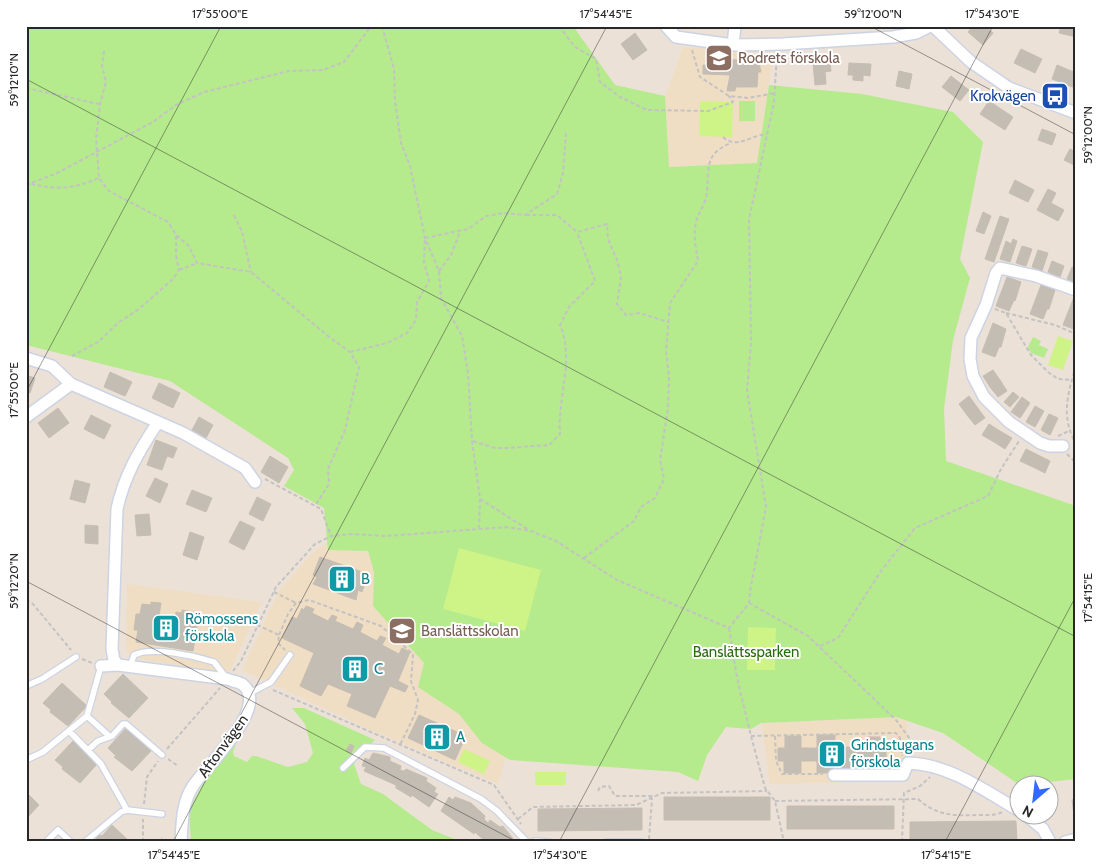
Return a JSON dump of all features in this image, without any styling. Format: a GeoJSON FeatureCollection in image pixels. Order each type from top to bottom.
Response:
{"type":"FeatureCollection","features":[{"type":"Feature","properties":{"kind":"street"},"geometry":{"type":"LineString","coordinates":[[666,26],[676,37],[733,44],[777,44],[893,37],[916,33],[931,26],[971,62],[1009,88],[1076,113]]}},
{"type":"Feature","properties":{"kind":"street"},"geometry":{"type":"LineString","coordinates":[[733,44],[735,26]]}},
{"type":"Feature","properties":{"kind":"street"},"geometry":{"type":"LineString","coordinates":[[1063,446],[1045,445],[993,409],[984,398],[973,376],[970,359],[971,338],[986,305],[996,273],[1000,268],[1036,276],[1076,290]]}},
{"type":"Feature","properties":{"kind":"street"},"geometry":{"type":"LineString","coordinates":[[26,358],[52,366],[71,384],[183,433],[246,468],[255,482]]}},
{"type":"Feature","properties":{"kind":"street"},"geometry":{"type":"LineString","coordinates":[[26,418],[71,384]]}},
{"type":"Feature","properties":{"kind":"street"},"geometry":{"type":"LineString","coordinates":[[124,666],[114,660],[112,649],[117,509],[121,490],[132,461],[158,422]]}},
{"type":"Feature","properties":{"kind":"street","name":"Aftonvägen"},"geometry":{"type":"LineString","coordinates":[[101,666],[124,666],[227,679],[241,684],[248,694],[249,711],[242,724],[204,772],[183,808],[181,842]]}},
{"type":"Feature","properties":{"kind":"street"},"geometry":{"type":"LineString","coordinates":[[834,774],[903,774],[908,764],[921,764],[938,768],[973,784],[1008,804]]}},
{"type":"Feature","properties":{"kind":"street"},"geometry":{"type":"LineString","coordinates":[[1039,826],[1050,842]]}},
{"type":"Feature","properties":{"kind":"street"},"geometry":{"type":"LineString","coordinates":[[1065,842],[1076,839]]}},
{"type":"Feature","properties":{"kind":"lane"},"geometry":{"type":"LineString","coordinates":[[124,666],[134,654],[146,651],[159,651],[214,662],[227,679]]}},
{"type":"Feature","properties":{"kind":"lane"},"geometry":{"type":"LineString","coordinates":[[248,694],[272,682],[290,655]]}},
{"type":"Feature","properties":{"kind":"lane"},"geometry":{"type":"LineString","coordinates":[[26,686],[42,679],[76,657]]}},
{"type":"Feature","properties":{"kind":"lane"},"geometry":{"type":"LineString","coordinates":[[26,760],[43,752],[88,716],[101,666]]}},
{"type":"Feature","properties":{"kind":"lane"},"geometry":{"type":"LineString","coordinates":[[88,716],[108,735]]}},
{"type":"Feature","properties":{"kind":"lane"},"geometry":{"type":"LineString","coordinates":[[88,750],[108,735],[112,736],[123,724],[126,724],[162,755]]}},
{"type":"Feature","properties":{"kind":"lane"},"geometry":{"type":"LineString","coordinates":[[70,732],[101,764],[127,810]]}},
{"type":"Feature","properties":{"kind":"lane"},"geometry":{"type":"LineString","coordinates":[[344,768],[364,747],[384,748],[481,799],[497,811],[526,842]]}},
{"type":"Feature","properties":{"kind":"lane"},"geometry":{"type":"LineString","coordinates":[[85,842],[113,817],[127,810],[162,814]]}},
{"type":"Feature","properties":{"kind":"lane"},"geometry":{"type":"LineString","coordinates":[[46,842],[58,830],[71,842]]}},
{"type":"Feature","properties":{"kind":"lane"},"geometry":{"type":"LineString","coordinates":[[535,841],[549,842]]}},
{"type":"Feature","properties":{"kind":"lane"},"geometry":{"type":"LineString","coordinates":[[606,842],[642,842]]}},
{"type":"Feature","properties":{"kind":"path"},"geometry":{"type":"LineString","coordinates":[[26,185],[55,174],[153,122],[176,106],[204,92],[289,71],[323,70],[344,62],[371,26]]}},
{"type":"Feature","properties":{"kind":"path"},"geometry":{"type":"LineString","coordinates":[[382,26],[394,68],[395,101],[401,142],[410,166],[425,238],[439,271],[441,298],[462,336],[468,373],[472,441],[480,499],[479,530]]}},
{"type":"Feature","properties":{"kind":"path"},"geometry":{"type":"LineString","coordinates":[[559,26],[575,46],[596,59],[600,82],[620,98],[647,110],[708,111],[733,102],[729,96],[700,77],[692,57],[691,40]]}},
{"type":"Feature","properties":{"kind":"path"},"geometry":{"type":"LineString","coordinates":[[777,44],[775,93],[749,219],[751,343],[747,390],[766,507],[749,604],[729,628],[737,678],[751,736],[767,791],[775,801],[784,842]]}},
{"type":"Feature","properties":{"kind":"path"},"geometry":{"type":"LineString","coordinates":[[104,51],[102,66],[106,82],[100,104],[97,152],[99,178],[109,190],[168,222],[176,235],[189,246],[197,263]]}},
{"type":"Feature","properties":{"kind":"path"},"geometry":{"type":"LineString","coordinates":[[26,88],[100,104]]}},
{"type":"Feature","properties":{"kind":"path"},"geometry":{"type":"LineString","coordinates":[[729,96],[748,98],[775,93]]}},
{"type":"Feature","properties":{"kind":"path"},"geometry":{"type":"LineString","coordinates":[[525,215],[557,194],[564,166],[566,132]]}},
{"type":"Feature","properties":{"kind":"path"},"geometry":{"type":"LineString","coordinates":[[584,558],[634,521],[641,507],[655,498],[664,479],[660,460],[669,385],[666,351],[670,303],[698,261],[695,236],[696,222],[706,200],[708,165],[715,151],[731,143],[741,143],[757,135],[768,134]]}},
{"type":"Feature","properties":{"kind":"path"},"geometry":{"type":"LineString","coordinates":[[723,136],[731,143]]}},
{"type":"Feature","properties":{"kind":"path"},"geometry":{"type":"LineString","coordinates":[[31,184],[57,189],[77,187],[99,178]]}},
{"type":"Feature","properties":{"kind":"path"},"geometry":{"type":"LineString","coordinates":[[425,238],[460,232],[468,229],[486,216],[504,213],[557,215],[569,223],[577,232],[595,281],[569,307],[560,326],[568,355],[558,415],[560,434],[549,445],[495,448],[472,441]]}},
{"type":"Feature","properties":{"kind":"path"},"geometry":{"type":"LineString","coordinates":[[234,215],[242,232],[251,272]]}},
{"type":"Feature","properties":{"kind":"path"},"geometry":{"type":"LineString","coordinates":[[577,232],[607,224],[608,239],[617,260],[621,277],[618,304],[626,315],[640,313],[668,322]]}},
{"type":"Feature","properties":{"kind":"path"},"geometry":{"type":"LineString","coordinates":[[439,271],[451,255],[460,232]]}},
{"type":"Feature","properties":{"kind":"path"},"geometry":{"type":"LineString","coordinates":[[176,235],[176,256],[179,270]]}},
{"type":"Feature","properties":{"kind":"path"},"geometry":{"type":"LineString","coordinates":[[350,352],[387,343],[407,333],[416,320],[417,302],[429,281],[424,262],[425,238]]}},
{"type":"Feature","properties":{"kind":"path"},"geometry":{"type":"LineString","coordinates":[[72,356],[98,342],[119,322],[139,309],[173,279],[179,270],[197,263],[251,272],[350,352],[359,367],[345,430],[328,469],[329,484],[315,506]]}},
{"type":"Feature","properties":{"kind":"path"},"geometry":{"type":"LineString","coordinates":[[986,305],[1006,313],[1055,324],[1076,334]]}},
{"type":"Feature","properties":{"kind":"path"},"geometry":{"type":"LineString","coordinates":[[1006,313],[1037,360],[1054,377],[1071,380]]}},
{"type":"Feature","properties":{"kind":"path"},"geometry":{"type":"LineString","coordinates":[[1076,366],[1071,380],[1068,413],[1070,430],[1076,446]]}},
{"type":"Feature","properties":{"kind":"path"},"geometry":{"type":"LineString","coordinates":[[1064,433],[1070,430]]}},
{"type":"Feature","properties":{"kind":"path"},"geometry":{"type":"LineString","coordinates":[[820,646],[838,638],[880,571],[915,528],[988,496],[1000,469],[1024,432]]}},
{"type":"Feature","properties":{"kind":"path"},"geometry":{"type":"LineString","coordinates":[[255,482],[263,478],[315,506],[324,514],[331,536]]}},
{"type":"Feature","properties":{"kind":"path"},"geometry":{"type":"LineString","coordinates":[[480,499],[531,531],[556,541],[617,580],[729,628]]}},
{"type":"Feature","properties":{"kind":"path"},"geometry":{"type":"LineString","coordinates":[[143,842],[146,777],[162,755],[227,679],[240,661],[256,624],[274,592],[315,544],[331,536],[352,534],[386,536],[506,527],[531,531]]}},
{"type":"Feature","properties":{"kind":"path"},"geometry":{"type":"LineString","coordinates":[[274,592],[296,603],[309,600],[381,626],[413,654],[411,681],[418,700],[415,714],[400,746]]}},
{"type":"Feature","properties":{"kind":"path"},"geometry":{"type":"LineString","coordinates":[[26,600],[56,630],[76,657],[101,666]]}},
{"type":"Feature","properties":{"kind":"path"},"geometry":{"type":"LineString","coordinates":[[290,655],[278,643],[279,635],[288,614],[296,603]]}},
{"type":"Feature","properties":{"kind":"path"},"geometry":{"type":"LineString","coordinates":[[749,604],[808,636],[896,720],[910,738],[908,764]]}},
{"type":"Feature","properties":{"kind":"path"},"geometry":{"type":"LineString","coordinates":[[256,624],[279,635]]}},
{"type":"Feature","properties":{"kind":"path"},"geometry":{"type":"LineString","coordinates":[[751,736],[896,733],[900,738],[902,755],[908,764]]}},
{"type":"Feature","properties":{"kind":"path"},"geometry":{"type":"LineString","coordinates":[[775,736],[776,761],[782,774],[834,774]]}},
{"type":"Feature","properties":{"kind":"path"},"geometry":{"type":"LineString","coordinates":[[162,755],[178,766]]}},
{"type":"Feature","properties":{"kind":"path"},"geometry":{"type":"LineString","coordinates":[[902,842],[902,800],[904,793],[920,786],[938,768]]}},
{"type":"Feature","properties":{"kind":"path"},"geometry":{"type":"LineString","coordinates":[[598,791],[600,787],[609,786],[615,796],[656,796]]}},
{"type":"Feature","properties":{"kind":"path"},"geometry":{"type":"LineString","coordinates":[[518,819],[533,807],[636,806],[662,792],[767,791]]}},
{"type":"Feature","properties":{"kind":"path"},"geometry":{"type":"LineString","coordinates":[[649,842],[652,798]]}},
{"type":"Feature","properties":{"kind":"path"},"geometry":{"type":"LineString","coordinates":[[775,801],[918,799],[934,811],[954,817],[998,814],[1008,804]]}},
{"type":"Feature","properties":{"kind":"path"},"geometry":{"type":"LineString","coordinates":[[156,842],[162,838]]}},
{"type":"Feature","properties":{"kind":"shaded area"},"geometry":{"type":"Polygon","coordinates":[[[683,47],[768,54],[772,62],[757,163],[669,167],[665,97],[683,47]]]}},
{"type":"Feature","properties":{"kind":"shaded area","name":"Banslättsskolan"},"geometry":{"type":"Polygon","coordinates":[[[332,539],[566,557],[498,784],[368,729],[242,670],[278,592],[311,554],[332,539]]]}},
{"type":"Feature","properties":{"kind":"shaded area"},"geometry":{"type":"Polygon","coordinates":[[[127,584],[262,602],[229,673],[133,658],[126,650],[127,584]]]}},
{"type":"Feature","properties":{"kind":"shaded area"},"geometry":{"type":"Polygon","coordinates":[[[896,717],[907,721],[907,781],[770,784],[761,723],[896,717]]]}},
{"type":"Feature","properties":{"kind":"green space","name":"Banslättssparken"},"geometry":{"type":"Polygon","coordinates":[[[26,26],[573,26],[615,85],[665,96],[669,167],[757,163],[769,85],[862,94],[953,112],[983,142],[960,259],[970,278],[953,340],[944,409],[946,461],[1076,506],[1076,779],[1060,781],[1060,776],[1010,776],[1010,778],[943,733],[896,717],[761,723],[751,729],[726,727],[707,755],[698,781],[678,772],[510,760],[482,743],[459,714],[418,687],[424,663],[373,606],[374,572],[368,551],[328,550],[324,508],[284,486],[294,470],[288,458],[170,381],[26,345],[26,26]]]}},
{"type":"Feature","properties":{"kind":"green space"},"geometry":{"type":"Polygon","coordinates":[[[700,101],[733,102],[732,137],[699,136],[700,101]]]}},
{"type":"Feature","properties":{"kind":"green space"},"geometry":{"type":"Polygon","coordinates":[[[739,101],[755,101],[755,121],[739,121],[739,101]]]}},
{"type":"Feature","properties":{"kind":"green space"},"geometry":{"type":"Polygon","coordinates":[[[1058,336],[1073,341],[1063,370],[1048,365],[1058,336]]]}},
{"type":"Feature","properties":{"kind":"green space"},"geometry":{"type":"Polygon","coordinates":[[[1033,337],[1041,341],[1039,345],[1048,349],[1044,358],[1031,353],[1028,347],[1033,337]]]}},
{"type":"Feature","properties":{"kind":"green space"},"geometry":{"type":"Polygon","coordinates":[[[459,548],[541,570],[525,631],[443,609],[459,548]]]}},
{"type":"Feature","properties":{"kind":"green space"},"geometry":{"type":"Polygon","coordinates":[[[748,627],[776,628],[775,670],[747,670],[748,627]]]}},
{"type":"Feature","properties":{"kind":"green space"},"geometry":{"type":"Polygon","coordinates":[[[292,708],[304,708],[375,740],[360,754],[354,764],[361,784],[383,794],[432,830],[462,842],[191,842],[189,810],[204,782],[233,746],[236,744],[233,752],[234,756],[247,762],[252,756],[256,756],[288,767],[307,762],[313,753],[305,724],[292,708]]]}},
{"type":"Feature","properties":{"kind":"green space"},"geometry":{"type":"Polygon","coordinates":[[[464,749],[490,761],[484,774],[458,762],[464,749]]]}},
{"type":"Feature","properties":{"kind":"green space"},"geometry":{"type":"Polygon","coordinates":[[[535,772],[566,772],[566,785],[535,785],[535,772]]]}},
{"type":"Feature","properties":{"kind":"building"},"geometry":{"type":"Polygon","coordinates":[[[973,26],[985,26],[993,33],[983,45],[968,32],[973,26]]]}},
{"type":"Feature","properties":{"kind":"building"},"geometry":{"type":"Polygon","coordinates":[[[1061,26],[1076,26],[1076,37],[1059,33],[1061,26]]]}},
{"type":"Feature","properties":{"kind":"building"},"geometry":{"type":"Polygon","coordinates":[[[635,33],[647,50],[633,60],[621,44],[635,33]]]}},
{"type":"Feature","properties":{"kind":"building"},"geometry":{"type":"Polygon","coordinates":[[[1021,49],[1042,59],[1035,73],[1014,63],[1021,49]]]}},
{"type":"Feature","properties":{"kind":"building"},"geometry":{"type":"Polygon","coordinates":[[[738,57],[758,58],[761,72],[758,72],[757,87],[736,87],[735,91],[727,91],[730,75],[703,74],[703,65],[708,65],[708,59],[738,60],[738,57]]]}},
{"type":"Feature","properties":{"kind":"building"},"geometry":{"type":"Polygon","coordinates":[[[830,61],[831,71],[825,72],[826,84],[815,85],[813,63],[830,61]]]}},
{"type":"Feature","properties":{"kind":"building"},"geometry":{"type":"Polygon","coordinates":[[[849,63],[871,64],[870,76],[863,75],[863,81],[853,80],[853,75],[848,75],[849,63]]]}},
{"type":"Feature","properties":{"kind":"building"},"geometry":{"type":"Polygon","coordinates":[[[1057,65],[1076,73],[1075,88],[1052,79],[1057,65]]]}},
{"type":"Feature","properties":{"kind":"building"},"geometry":{"type":"Polygon","coordinates":[[[899,71],[912,74],[909,89],[896,86],[899,71]]]}},
{"type":"Feature","properties":{"kind":"building"},"geometry":{"type":"Polygon","coordinates":[[[951,76],[969,90],[960,101],[942,87],[951,76]]]}},
{"type":"Feature","properties":{"kind":"building"},"geometry":{"type":"Polygon","coordinates":[[[989,101],[1013,117],[1005,130],[980,114],[989,101]]]}},
{"type":"Feature","properties":{"kind":"building"},"geometry":{"type":"Polygon","coordinates":[[[1042,129],[1056,134],[1052,145],[1038,140],[1042,129]]]}},
{"type":"Feature","properties":{"kind":"building"},"geometry":{"type":"Polygon","coordinates":[[[1070,149],[1076,152],[1076,166],[1064,160],[1070,149]]]}},
{"type":"Feature","properties":{"kind":"building"},"geometry":{"type":"Polygon","coordinates":[[[1015,180],[1034,190],[1028,202],[1009,193],[1015,180]]]}},
{"type":"Feature","properties":{"kind":"building"},"geometry":{"type":"Polygon","coordinates":[[[1048,189],[1056,193],[1051,203],[1064,210],[1058,221],[1037,210],[1048,189]]]}},
{"type":"Feature","properties":{"kind":"building"},"geometry":{"type":"Polygon","coordinates":[[[983,212],[991,216],[984,234],[976,231],[983,212]]]}},
{"type":"Feature","properties":{"kind":"building"},"geometry":{"type":"Polygon","coordinates":[[[1000,216],[1009,219],[994,262],[985,259],[1000,216]]]}},
{"type":"Feature","properties":{"kind":"building"},"geometry":{"type":"Polygon","coordinates":[[[1013,239],[1017,241],[1010,262],[1000,259],[1006,241],[1011,244],[1013,239]]]}},
{"type":"Feature","properties":{"kind":"building"},"geometry":{"type":"Polygon","coordinates":[[[1022,246],[1032,249],[1026,266],[1016,263],[1022,246]]]}},
{"type":"Feature","properties":{"kind":"building"},"geometry":{"type":"Polygon","coordinates":[[[1038,250],[1048,253],[1042,271],[1032,267],[1038,250]]]}},
{"type":"Feature","properties":{"kind":"building"},"geometry":{"type":"Polygon","coordinates":[[[1052,261],[1064,266],[1060,277],[1048,272],[1052,261]]]}},
{"type":"Feature","properties":{"kind":"building"},"geometry":{"type":"Polygon","coordinates":[[[1072,267],[1076,269],[1076,283],[1067,279],[1072,267]]]}},
{"type":"Feature","properties":{"kind":"building"},"geometry":{"type":"Polygon","coordinates":[[[1007,277],[1021,282],[1015,301],[1009,311],[996,306],[1007,277]]]}},
{"type":"Feature","properties":{"kind":"building"},"geometry":{"type":"Polygon","coordinates":[[[1041,285],[1055,290],[1049,309],[1047,309],[1043,319],[1030,314],[1041,285]]]}},
{"type":"Feature","properties":{"kind":"building"},"geometry":{"type":"Polygon","coordinates":[[[1074,297],[1076,297],[1076,330],[1063,325],[1074,297]]]}},
{"type":"Feature","properties":{"kind":"building"},"geometry":{"type":"Polygon","coordinates":[[[993,323],[1006,329],[1001,347],[999,347],[995,357],[982,352],[993,323]]]}},
{"type":"Feature","properties":{"kind":"building"},"geometry":{"type":"Polygon","coordinates":[[[993,370],[1000,380],[990,387],[983,376],[993,370]]]}},
{"type":"Feature","properties":{"kind":"building"},"geometry":{"type":"Polygon","coordinates":[[[110,372],[132,382],[125,396],[104,387],[110,372]]]}},
{"type":"Feature","properties":{"kind":"building"},"geometry":{"type":"Polygon","coordinates":[[[26,375],[35,378],[30,393],[26,392],[26,375]]]}},
{"type":"Feature","properties":{"kind":"building"},"geometry":{"type":"Polygon","coordinates":[[[1000,380],[1007,391],[998,397],[990,387],[1000,380]]]}},
{"type":"Feature","properties":{"kind":"building"},"geometry":{"type":"Polygon","coordinates":[[[159,383],[180,393],[173,408],[152,398],[159,383]]]}},
{"type":"Feature","properties":{"kind":"building"},"geometry":{"type":"Polygon","coordinates":[[[1013,392],[1019,397],[1010,407],[1004,402],[1013,392]]]}},
{"type":"Feature","properties":{"kind":"building"},"geometry":{"type":"Polygon","coordinates":[[[969,396],[977,407],[967,415],[959,404],[969,396]]]}},
{"type":"Feature","properties":{"kind":"building"},"geometry":{"type":"Polygon","coordinates":[[[1022,397],[1030,403],[1020,418],[1011,412],[1022,397]]]}},
{"type":"Feature","properties":{"kind":"building"},"geometry":{"type":"Polygon","coordinates":[[[1035,406],[1044,411],[1035,427],[1026,422],[1035,406]]]}},
{"type":"Feature","properties":{"kind":"building"},"geometry":{"type":"Polygon","coordinates":[[[977,407],[985,418],[975,425],[967,415],[977,407]]]}},
{"type":"Feature","properties":{"kind":"building"},"geometry":{"type":"Polygon","coordinates":[[[58,408],[69,423],[49,438],[38,423],[58,408]]]}},
{"type":"Feature","properties":{"kind":"building"},"geometry":{"type":"Polygon","coordinates":[[[1049,414],[1058,418],[1050,435],[1041,430],[1049,414]]]}},
{"type":"Feature","properties":{"kind":"building"},"geometry":{"type":"Polygon","coordinates":[[[91,415],[111,425],[104,439],[84,429],[91,415]]]}},
{"type":"Feature","properties":{"kind":"building"},"geometry":{"type":"Polygon","coordinates":[[[199,417],[213,425],[206,438],[192,430],[199,417]]]}},
{"type":"Feature","properties":{"kind":"building"},"geometry":{"type":"Polygon","coordinates":[[[989,424],[1000,431],[994,442],[982,435],[989,424]]]}},
{"type":"Feature","properties":{"kind":"building"},"geometry":{"type":"Polygon","coordinates":[[[1000,431],[1012,438],[1005,449],[994,442],[1000,431]]]}},
{"type":"Feature","properties":{"kind":"building"},"geometry":{"type":"Polygon","coordinates":[[[156,440],[177,448],[173,458],[167,456],[162,470],[147,465],[156,440]]]}},
{"type":"Feature","properties":{"kind":"building"},"geometry":{"type":"Polygon","coordinates":[[[1026,449],[1038,455],[1033,467],[1020,461],[1026,449]]]}},
{"type":"Feature","properties":{"kind":"building"},"geometry":{"type":"Polygon","coordinates":[[[1038,455],[1050,461],[1045,473],[1033,467],[1038,455]]]}},
{"type":"Feature","properties":{"kind":"building"},"geometry":{"type":"Polygon","coordinates":[[[270,456],[288,467],[279,483],[261,472],[270,456]]]}},
{"type":"Feature","properties":{"kind":"building"},"geometry":{"type":"Polygon","coordinates":[[[155,478],[168,484],[160,503],[146,496],[155,478]]]}},
{"type":"Feature","properties":{"kind":"building"},"geometry":{"type":"Polygon","coordinates":[[[75,480],[90,484],[85,503],[70,499],[75,480]]]}},
{"type":"Feature","properties":{"kind":"building"},"geometry":{"type":"Polygon","coordinates":[[[192,490],[212,498],[206,512],[186,504],[192,490]]]}},
{"type":"Feature","properties":{"kind":"building"},"geometry":{"type":"Polygon","coordinates":[[[257,497],[271,504],[263,521],[249,514],[257,497]]]}},
{"type":"Feature","properties":{"kind":"building"},"geometry":{"type":"Polygon","coordinates":[[[149,514],[151,535],[137,536],[135,515],[149,514]]]}},
{"type":"Feature","properties":{"kind":"building"},"geometry":{"type":"Polygon","coordinates":[[[240,521],[255,528],[244,550],[229,542],[240,521]]]}},
{"type":"Feature","properties":{"kind":"building"},"geometry":{"type":"Polygon","coordinates":[[[85,525],[98,526],[98,544],[85,543],[85,525]]]}},
{"type":"Feature","properties":{"kind":"building"},"geometry":{"type":"Polygon","coordinates":[[[190,532],[204,537],[197,560],[183,555],[190,532]]]}},
{"type":"Feature","properties":{"kind":"building","name":"B"},"geometry":{"type":"Polygon","coordinates":[[[320,557],[368,574],[362,592],[358,590],[356,600],[313,584],[317,577],[313,575],[320,557]]]}},
{"type":"Feature","properties":{"kind":"building","name":"Römossens förskola"},"geometry":{"type":"Polygon","coordinates":[[[151,602],[161,603],[158,623],[178,626],[178,622],[175,621],[176,612],[182,613],[182,610],[199,613],[193,651],[136,642],[138,630],[134,630],[136,614],[140,614],[142,604],[151,605],[151,602]]]}},
{"type":"Feature","properties":{"kind":"building","name":"C"},"geometry":{"type":"Polygon","coordinates":[[[306,606],[314,609],[312,613],[328,621],[332,615],[337,617],[335,621],[353,629],[357,622],[363,625],[360,632],[377,641],[380,636],[386,638],[382,645],[399,654],[402,648],[410,652],[398,681],[408,686],[405,692],[390,686],[375,718],[347,706],[352,694],[328,684],[321,696],[300,686],[314,653],[282,638],[292,617],[297,619],[302,608],[304,610],[306,606]]]}},
{"type":"Feature","properties":{"kind":"building"},"geometry":{"type":"Polygon","coordinates":[[[123,674],[148,698],[129,718],[111,703],[104,694],[123,674]]]}},
{"type":"Feature","properties":{"kind":"building"},"geometry":{"type":"Polygon","coordinates":[[[62,683],[87,706],[68,726],[50,712],[51,710],[43,703],[62,683]]]}},
{"type":"Feature","properties":{"kind":"building","name":"A"},"geometry":{"type":"Polygon","coordinates":[[[419,715],[466,736],[455,760],[408,738],[419,715]]]}},
{"type":"Feature","properties":{"kind":"building"},"geometry":{"type":"Polygon","coordinates":[[[126,728],[151,751],[132,771],[114,757],[116,756],[108,748],[126,728]]]}},
{"type":"Feature","properties":{"kind":"building","name":"Grindstugans förskola"},"geometry":{"type":"Polygon","coordinates":[[[817,735],[835,735],[835,747],[867,747],[867,737],[880,737],[881,748],[886,748],[886,760],[882,760],[882,772],[865,772],[865,760],[858,760],[858,770],[842,770],[842,760],[834,760],[834,773],[817,773],[817,761],[801,761],[801,773],[784,773],[784,761],[778,761],[778,748],[785,748],[785,736],[801,736],[801,748],[817,748],[817,735]]]}},
{"type":"Feature","properties":{"kind":"building"},"geometry":{"type":"Polygon","coordinates":[[[74,740],[98,763],[80,783],[62,769],[63,767],[55,760],[74,740]]]}},
{"type":"Feature","properties":{"kind":"building"},"geometry":{"type":"Polygon","coordinates":[[[350,744],[354,746],[351,753],[346,751],[350,744]]]}},
{"type":"Feature","properties":{"kind":"building"},"geometry":{"type":"Polygon","coordinates":[[[373,753],[390,757],[390,761],[401,766],[400,770],[404,771],[406,769],[427,778],[426,781],[436,788],[434,792],[438,794],[429,807],[412,795],[411,797],[396,788],[396,785],[364,771],[366,767],[362,766],[365,758],[369,760],[373,753]]]}},
{"type":"Feature","properties":{"kind":"building"},"geometry":{"type":"Polygon","coordinates":[[[26,792],[39,805],[26,819],[26,792]]]}},
{"type":"Feature","properties":{"kind":"building"},"geometry":{"type":"Polygon","coordinates":[[[449,797],[453,800],[455,797],[471,803],[485,816],[484,819],[488,823],[490,820],[500,827],[503,826],[514,840],[486,842],[475,832],[474,834],[441,811],[449,797]]]}},
{"type":"Feature","properties":{"kind":"building"},"geometry":{"type":"Polygon","coordinates":[[[664,797],[770,797],[770,820],[664,820],[664,797]]]}},
{"type":"Feature","properties":{"kind":"building"},"geometry":{"type":"Polygon","coordinates":[[[1076,799],[1076,815],[1074,815],[1072,800],[1076,799]]]}},
{"type":"Feature","properties":{"kind":"building"},"geometry":{"type":"Polygon","coordinates":[[[787,806],[894,806],[894,829],[787,829],[787,806]]]}},
{"type":"Feature","properties":{"kind":"building"},"geometry":{"type":"Polygon","coordinates":[[[642,808],[642,830],[538,831],[538,809],[642,808]]]}},
{"type":"Feature","properties":{"kind":"building"},"geometry":{"type":"Polygon","coordinates":[[[1010,821],[1010,826],[1016,826],[1017,842],[910,842],[910,822],[1010,821]]]}},
{"type":"Feature","properties":{"kind":"building"},"geometry":{"type":"Polygon","coordinates":[[[112,825],[130,842],[95,842],[98,834],[102,836],[112,825]]]}},
{"type":"Feature","properties":{"kind":"place","name":"Rodrets förskola"},"geometry":{"type":"Point","coordinates":[719,58]}},
{"type":"Feature","properties":{"kind":"place","name":"Krokvägen"},"geometry":{"type":"Point","coordinates":[1055,96]}},
{"type":"Feature","properties":{"kind":"place","name":"B"},"geometry":{"type":"Point","coordinates":[342,579]}},
{"type":"Feature","properties":{"kind":"place","name":"Römossens förskola"},"geometry":{"type":"Point","coordinates":[166,628]}},
{"type":"Feature","properties":{"kind":"place","name":"Banslättsskolan"},"geometry":{"type":"Point","coordinates":[402,631]}},
{"type":"Feature","properties":{"kind":"place","name":"C"},"geometry":{"type":"Point","coordinates":[355,669]}},
{"type":"Feature","properties":{"kind":"place","name":"A"},"geometry":{"type":"Point","coordinates":[437,737]}},
{"type":"Feature","properties":{"kind":"place","name":"Grindstugans förskola"},"geometry":{"type":"Point","coordinates":[832,754]}}]}
